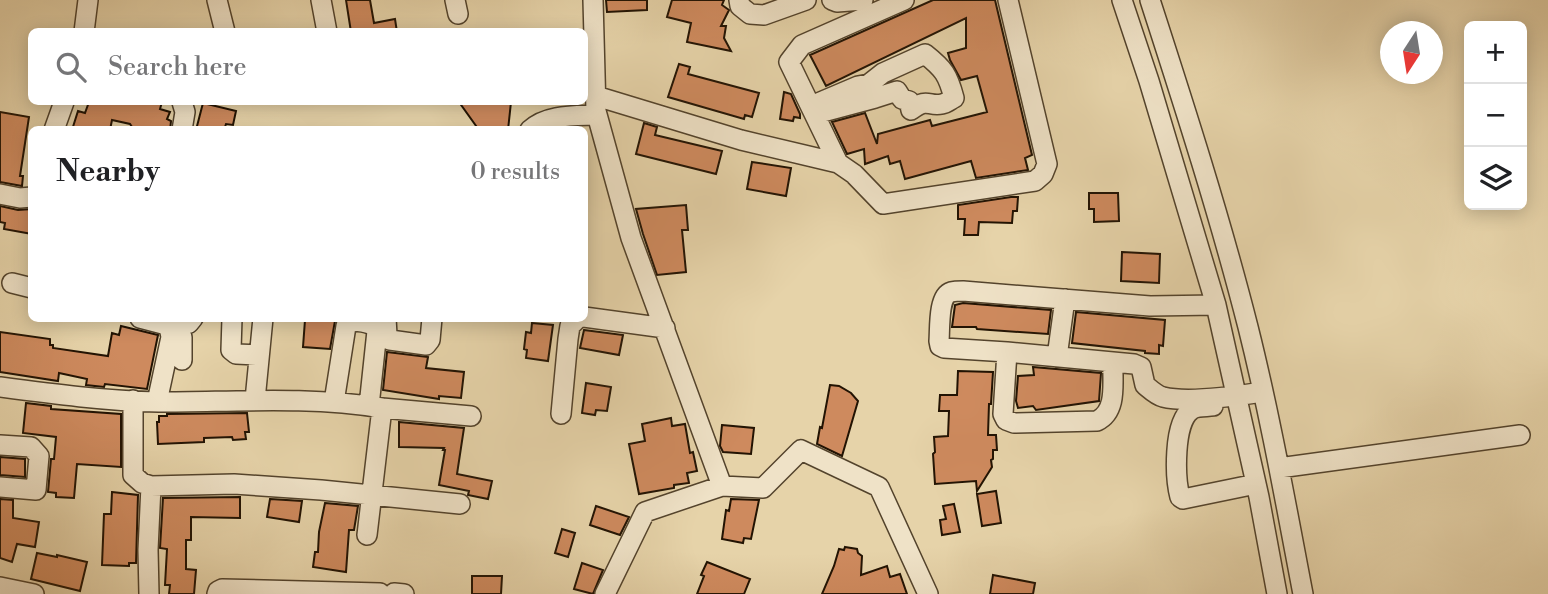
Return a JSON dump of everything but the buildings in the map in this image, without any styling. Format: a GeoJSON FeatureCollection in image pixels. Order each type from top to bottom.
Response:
{"type":"FeatureCollection","features":[{"type":"Feature","properties":{"kind":"street"},"geometry":{"type":"LineString","coordinates":[[84,28],[88,0]]}},
{"type":"Feature","properties":{"kind":"street"},"geometry":{"type":"LineString","coordinates":[[217,0],[224,28]]}},
{"type":"Feature","properties":{"kind":"street"},"geometry":{"type":"LineString","coordinates":[[321,0],[326,28]]}},
{"type":"Feature","properties":{"kind":"street"},"geometry":{"type":"LineString","coordinates":[[593,0],[590,70],[596,105],[631,238],[722,486]]}},
{"type":"Feature","properties":{"kind":"street"},"geometry":{"type":"LineString","coordinates":[[739,0],[740,6],[750,15],[764,15],[806,0]]}},
{"type":"Feature","properties":{"kind":"street"},"geometry":{"type":"LineString","coordinates":[[832,0],[863,0]]}},
{"type":"Feature","properties":{"kind":"street"},"geometry":{"type":"LineString","coordinates":[[838,163],[789,62],[802,44],[904,0]]}},
{"type":"Feature","properties":{"kind":"street"},"geometry":{"type":"LineString","coordinates":[[535,126],[551,118],[596,105],[838,163],[854,174],[883,204],[1035,181],[1043,174],[1047,164],[1008,0]]}},
{"type":"Feature","properties":{"kind":"street"},"geometry":{"type":"LineString","coordinates":[[1122,0],[1216,304],[1258,491],[1277,594]]}},
{"type":"Feature","properties":{"kind":"street"},"geometry":{"type":"LineString","coordinates":[[1150,0],[1248,328],[1303,594]]}},
{"type":"Feature","properties":{"kind":"street"},"geometry":{"type":"LineString","coordinates":[[925,54],[940,66],[950,81],[954,98],[941,105],[927,102],[918,104],[911,110],[909,101],[902,99],[897,91],[813,110],[925,54]]}},
{"type":"Feature","properties":{"kind":"street"},"geometry":{"type":"LineString","coordinates":[[55,126],[63,105]]}},
{"type":"Feature","properties":{"kind":"street"},"geometry":{"type":"LineString","coordinates":[[183,105],[186,112],[183,126]]}},
{"type":"Feature","properties":{"kind":"street"},"geometry":{"type":"LineString","coordinates":[[1183,193],[1208,187]]}},
{"type":"Feature","properties":{"kind":"street"},"geometry":{"type":"LineString","coordinates":[[0,194],[28,197]]}},
{"type":"Feature","properties":{"kind":"street"},"geometry":{"type":"LineString","coordinates":[[1216,304],[1150,306],[950,292],[941,311],[940,346],[1134,364],[1141,367],[1145,385],[1161,397],[1237,400]]}},
{"type":"Feature","properties":{"kind":"street"},"geometry":{"type":"LineString","coordinates":[[1057,357],[1065,299]]}},
{"type":"Feature","properties":{"kind":"street"},"geometry":{"type":"LineString","coordinates":[[588,318],[665,328]]}},
{"type":"Feature","properties":{"kind":"street"},"geometry":{"type":"LineString","coordinates":[[166,323],[190,322]]}},
{"type":"Feature","properties":{"kind":"street"},"geometry":{"type":"LineString","coordinates":[[232,322],[231,350],[236,354],[259,355]]}},
{"type":"Feature","properties":{"kind":"street"},"geometry":{"type":"LineString","coordinates":[[255,400],[263,322]]}},
{"type":"Feature","properties":{"kind":"street"},"geometry":{"type":"LineString","coordinates":[[334,402],[346,326],[352,322]]}},
{"type":"Feature","properties":{"kind":"street"},"geometry":{"type":"LineString","coordinates":[[360,322],[376,327],[377,331],[376,407],[367,535]]}},
{"type":"Feature","properties":{"kind":"street"},"geometry":{"type":"LineString","coordinates":[[386,322],[390,340],[426,345],[430,340],[432,322]]}},
{"type":"Feature","properties":{"kind":"street"},"geometry":{"type":"LineString","coordinates":[[561,414],[568,339],[570,326],[574,322]]}},
{"type":"Feature","properties":{"kind":"street"},"geometry":{"type":"LineString","coordinates":[[166,323],[182,337],[182,360]]}},
{"type":"Feature","properties":{"kind":"street"},"geometry":{"type":"LineString","coordinates":[[157,402],[169,346],[166,323]]}},
{"type":"Feature","properties":{"kind":"street"},"geometry":{"type":"LineString","coordinates":[[1007,352],[1003,414],[1006,420],[1014,423],[1097,421],[1105,417],[1111,407],[1113,362]]}},
{"type":"Feature","properties":{"kind":"street"},"geometry":{"type":"LineString","coordinates":[[0,387],[157,402],[334,402],[471,416]]}},
{"type":"Feature","properties":{"kind":"street"},"geometry":{"type":"LineString","coordinates":[[1262,392],[1189,411],[1176,451],[1179,494],[1183,499],[1258,491],[1283,493]]}},
{"type":"Feature","properties":{"kind":"street"},"geometry":{"type":"LineString","coordinates":[[132,400],[133,475],[142,484],[234,484],[460,504]]}},
{"type":"Feature","properties":{"kind":"street"},"geometry":{"type":"LineString","coordinates":[[1279,468],[1520,435]]}},
{"type":"Feature","properties":{"kind":"street"},"geometry":{"type":"LineString","coordinates":[[0,445],[31,447],[39,456],[36,490],[0,487]]}},
{"type":"Feature","properties":{"kind":"street"},"geometry":{"type":"LineString","coordinates":[[605,594],[645,512],[722,486],[762,488],[800,450],[879,487],[928,594]]}},
{"type":"Feature","properties":{"kind":"street"},"geometry":{"type":"LineString","coordinates":[[149,594],[151,486]]}},
{"type":"Feature","properties":{"kind":"street"},"geometry":{"type":"LineString","coordinates":[[0,587],[34,594]]}},
{"type":"Feature","properties":{"kind":"street"},"geometry":{"type":"LineString","coordinates":[[217,594],[222,589],[393,593]]}}]}
